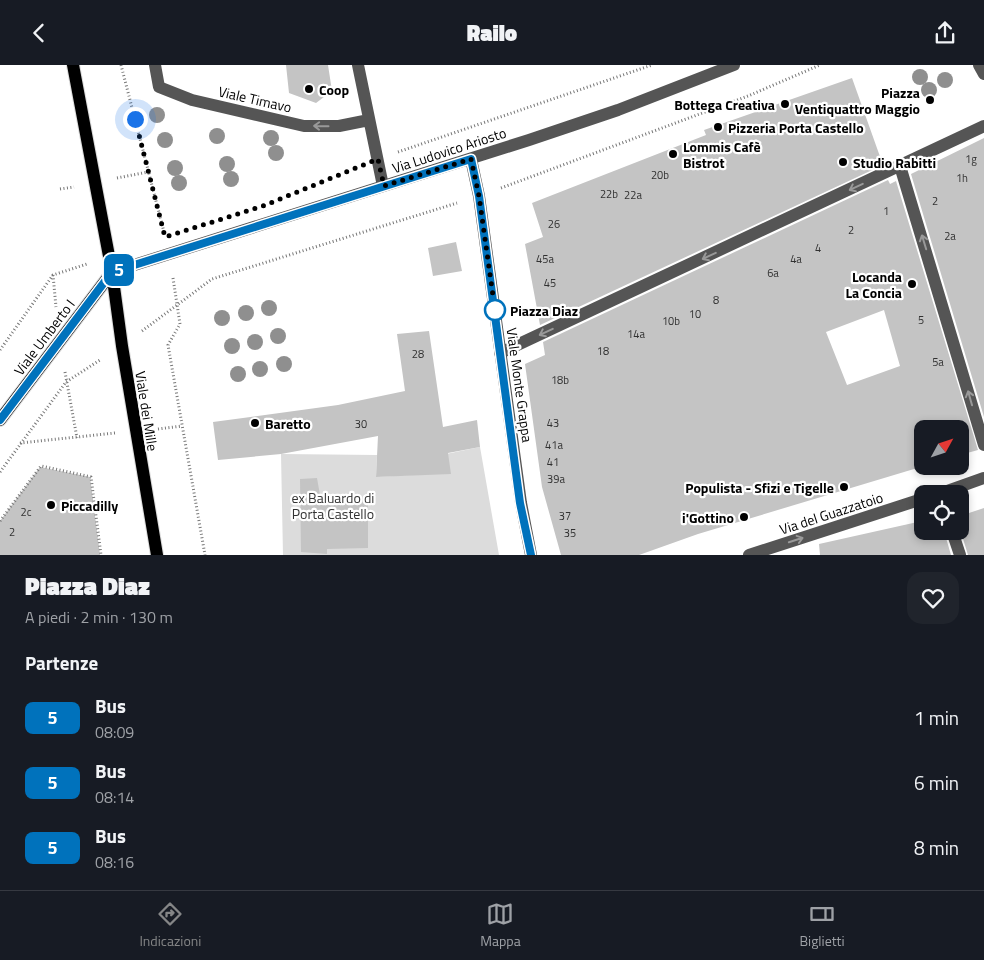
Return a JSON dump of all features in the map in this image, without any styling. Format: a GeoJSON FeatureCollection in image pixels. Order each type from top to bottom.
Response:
{"type":"FeatureCollection","features":[{"type":"Feature","properties":{"kind":"main road"},"geometry":{"type":"LineString","coordinates":[[74,65],[112,272]]}},
{"type":"Feature","properties":{"kind":"main road","name":"Viale dei Mille"},"geometry":{"type":"LineString","coordinates":[[112,272],[135,431],[157,555]]}},
{"type":"Feature","properties":{"kind":"main road","name":"Viale Umberto I"},"geometry":{"type":"LineString","coordinates":[[0,420],[112,272]]}},
{"type":"Feature","properties":{"kind":"street","name":"Viale Timavo"},"geometry":{"type":"LineString","coordinates":[[155,65],[159,87],[192,100],[304,125],[339,126],[369,120]]}},
{"type":"Feature","properties":{"kind":"street"},"geometry":{"type":"LineString","coordinates":[[358,65],[384,186]]}},
{"type":"Feature","properties":{"kind":"street","name":"Via Ludovico Ariosto"},"geometry":{"type":"LineString","coordinates":[[112,272],[471,159],[618,110],[734,65]]}},
{"type":"Feature","properties":{"kind":"street"},"geometry":{"type":"LineString","coordinates":[[980,65],[984,74]]}},
{"type":"Feature","properties":{"kind":"street"},"geometry":{"type":"LineString","coordinates":[[500,353],[984,126]]}},
{"type":"Feature","properties":{"kind":"street","name":"Viale Monte Grappa"},"geometry":{"type":"LineString","coordinates":[[471,159],[479,196],[520,503],[530,555]]}},
{"type":"Feature","properties":{"kind":"street"},"geometry":{"type":"LineString","coordinates":[[900,166],[984,445]]}},
{"type":"Feature","properties":{"kind":"street"},"geometry":{"type":"LineString","coordinates":[[966,485],[984,479]]}},
{"type":"Feature","properties":{"kind":"street","name":"Via del Guazzatoio"},"geometry":{"type":"LineString","coordinates":[[749,555],[914,502]]}},
{"type":"Feature","properties":{"kind":"street"},"geometry":{"type":"LineString","coordinates":[[955,540],[960,555]]}},
{"type":"Feature","properties":{"kind":"path"},"geometry":{"type":"LineString","coordinates":[[121,65],[165,237]]}},
{"type":"Feature","properties":{"kind":"path"},"geometry":{"type":"LineString","coordinates":[[378,159],[652,65]]}},
{"type":"Feature","properties":{"kind":"path"},"geometry":{"type":"LineString","coordinates":[[0,472],[66,382],[122,347],[212,279],[479,196],[748,96],[820,65]]}},
{"type":"Feature","properties":{"kind":"path"},"geometry":{"type":"LineString","coordinates":[[0,349],[53,275],[108,257]]}},
{"type":"Feature","properties":{"kind":"path"},"geometry":{"type":"LineString","coordinates":[[178,303],[180,324],[168,345],[205,555]]}},
{"type":"Feature","properties":{"kind":"path"},"geometry":{"type":"LineString","coordinates":[[20,443],[182,427]]}},
{"type":"Feature","properties":{"kind":"path"},"geometry":{"type":"LineString","coordinates":[[0,521],[40,465],[90,477],[101,555]]}},
{"type":"Feature","properties":{"kind":"green space","name":"ex Baluardo di Porta Castello"},"geometry":{"type":"Polygon","coordinates":[[[480,447],[499,555],[283,555],[281,454],[377,455],[376,477],[449,473],[446,454],[480,447]]]}},
{"type":"Feature","properties":{"kind":"building"},"geometry":{"type":"Polygon","coordinates":[[[286,65],[328,65],[332,91],[316,103],[289,93],[286,65]]]}},
{"type":"Feature","properties":{"kind":"building"},"geometry":{"type":"Polygon","coordinates":[[[852,78],[883,165],[540,325],[525,244],[543,237],[532,203],[706,135],[704,130],[852,78]]]}},
{"type":"Feature","properties":{"kind":"building"},"geometry":{"type":"Polygon","coordinates":[[[984,138],[984,417],[911,174],[984,138]]]}},
{"type":"Feature","properties":{"kind":"building"},"geometry":{"type":"Polygon","coordinates":[[[888,180],[890,184],[896,181],[969,420],[914,420],[914,469],[698,534],[639,555],[561,555],[542,487],[525,364],[545,355],[543,342],[888,180]],[[884,310],[826,332],[847,385],[900,366],[884,310]]]}},
{"type":"Feature","properties":{"kind":"building"},"geometry":{"type":"Polygon","coordinates":[[[456,242],[462,271],[433,276],[428,248],[456,242]]]}},
{"type":"Feature","properties":{"kind":"building"},"geometry":{"type":"Polygon","coordinates":[[[429,331],[443,427],[477,420],[480,447],[448,453],[451,474],[376,477],[378,436],[281,454],[218,460],[213,422],[338,405],[405,391],[397,334],[429,331]]]}},
{"type":"Feature","properties":{"kind":"building"},"geometry":{"type":"Polygon","coordinates":[[[969,420],[978,450],[969,452],[969,420]]]}},
{"type":"Feature","properties":{"kind":"building"},"geometry":{"type":"Polygon","coordinates":[[[40,467],[90,477],[100,555],[0,555],[0,521],[40,467]]]}},
{"type":"Feature","properties":{"kind":"building"},"geometry":{"type":"Polygon","coordinates":[[[317,478],[320,495],[368,498],[368,548],[327,549],[327,554],[301,552],[300,479],[317,478]]]}},
{"type":"Feature","properties":{"kind":"building"},"geometry":{"type":"Polygon","coordinates":[[[984,508],[984,555],[968,555],[963,540],[969,540],[969,513],[984,508]]]}},
{"type":"Feature","properties":{"kind":"building"},"geometry":{"type":"Polygon","coordinates":[[[914,523],[914,540],[947,540],[951,555],[820,555],[819,544],[914,523]]]}},
{"type":"Feature","properties":{"kind":"bus line","name":"5"},"geometry":{"type":"LineString","coordinates":[[0,420],[112,272],[471,159],[479,196],[520,503],[531,555]]}},
{"type":"Feature","properties":{"kind":"place","name":"Coop"},"geometry":{"type":"Point","coordinates":[309,89]}},
{"type":"Feature","properties":{"kind":"place","name":"Piazza Ventiquattro Maggio"},"geometry":{"type":"Point","coordinates":[930,100]}},
{"type":"Feature","properties":{"kind":"place","name":"Bottega Creativa"},"geometry":{"type":"Point","coordinates":[785,104]}},
{"type":"Feature","properties":{"kind":"place","name":"Pizzeria Porta Castello"},"geometry":{"type":"Point","coordinates":[718,127]}},
{"type":"Feature","properties":{"kind":"place","name":"Lommis Cafè Bistrot"},"geometry":{"type":"Point","coordinates":[673,154]}},
{"type":"Feature","properties":{"kind":"place","name":"Studio Rabitti"},"geometry":{"type":"Point","coordinates":[843,162]}},
{"type":"Feature","properties":{"kind":"place","name":"Locanda La Concia"},"geometry":{"type":"Point","coordinates":[912,284]}},
{"type":"Feature","properties":{"kind":"place","name":"Piazza Diaz"},"geometry":{"type":"Point","coordinates":[495,310]}},
{"type":"Feature","properties":{"kind":"place","name":"Baretto"},"geometry":{"type":"Point","coordinates":[255,423]}},
{"type":"Feature","properties":{"kind":"place","name":"Populista - Sfizi e Tigelle"},"geometry":{"type":"Point","coordinates":[844,487]}},
{"type":"Feature","properties":{"kind":"place","name":"Piccadilly"},"geometry":{"type":"Point","coordinates":[51,505]}},
{"type":"Feature","properties":{"kind":"place","name":"i'Gottino"},"geometry":{"type":"Point","coordinates":[744,517]}},
{"type":"Feature","properties":{"kind":"route"},"geometry":{"type":"LineString","coordinates":[[135,119],[165,237],[263,206],[378,159],[384,186],[471,159],[479,196],[495,310]]}}]}
